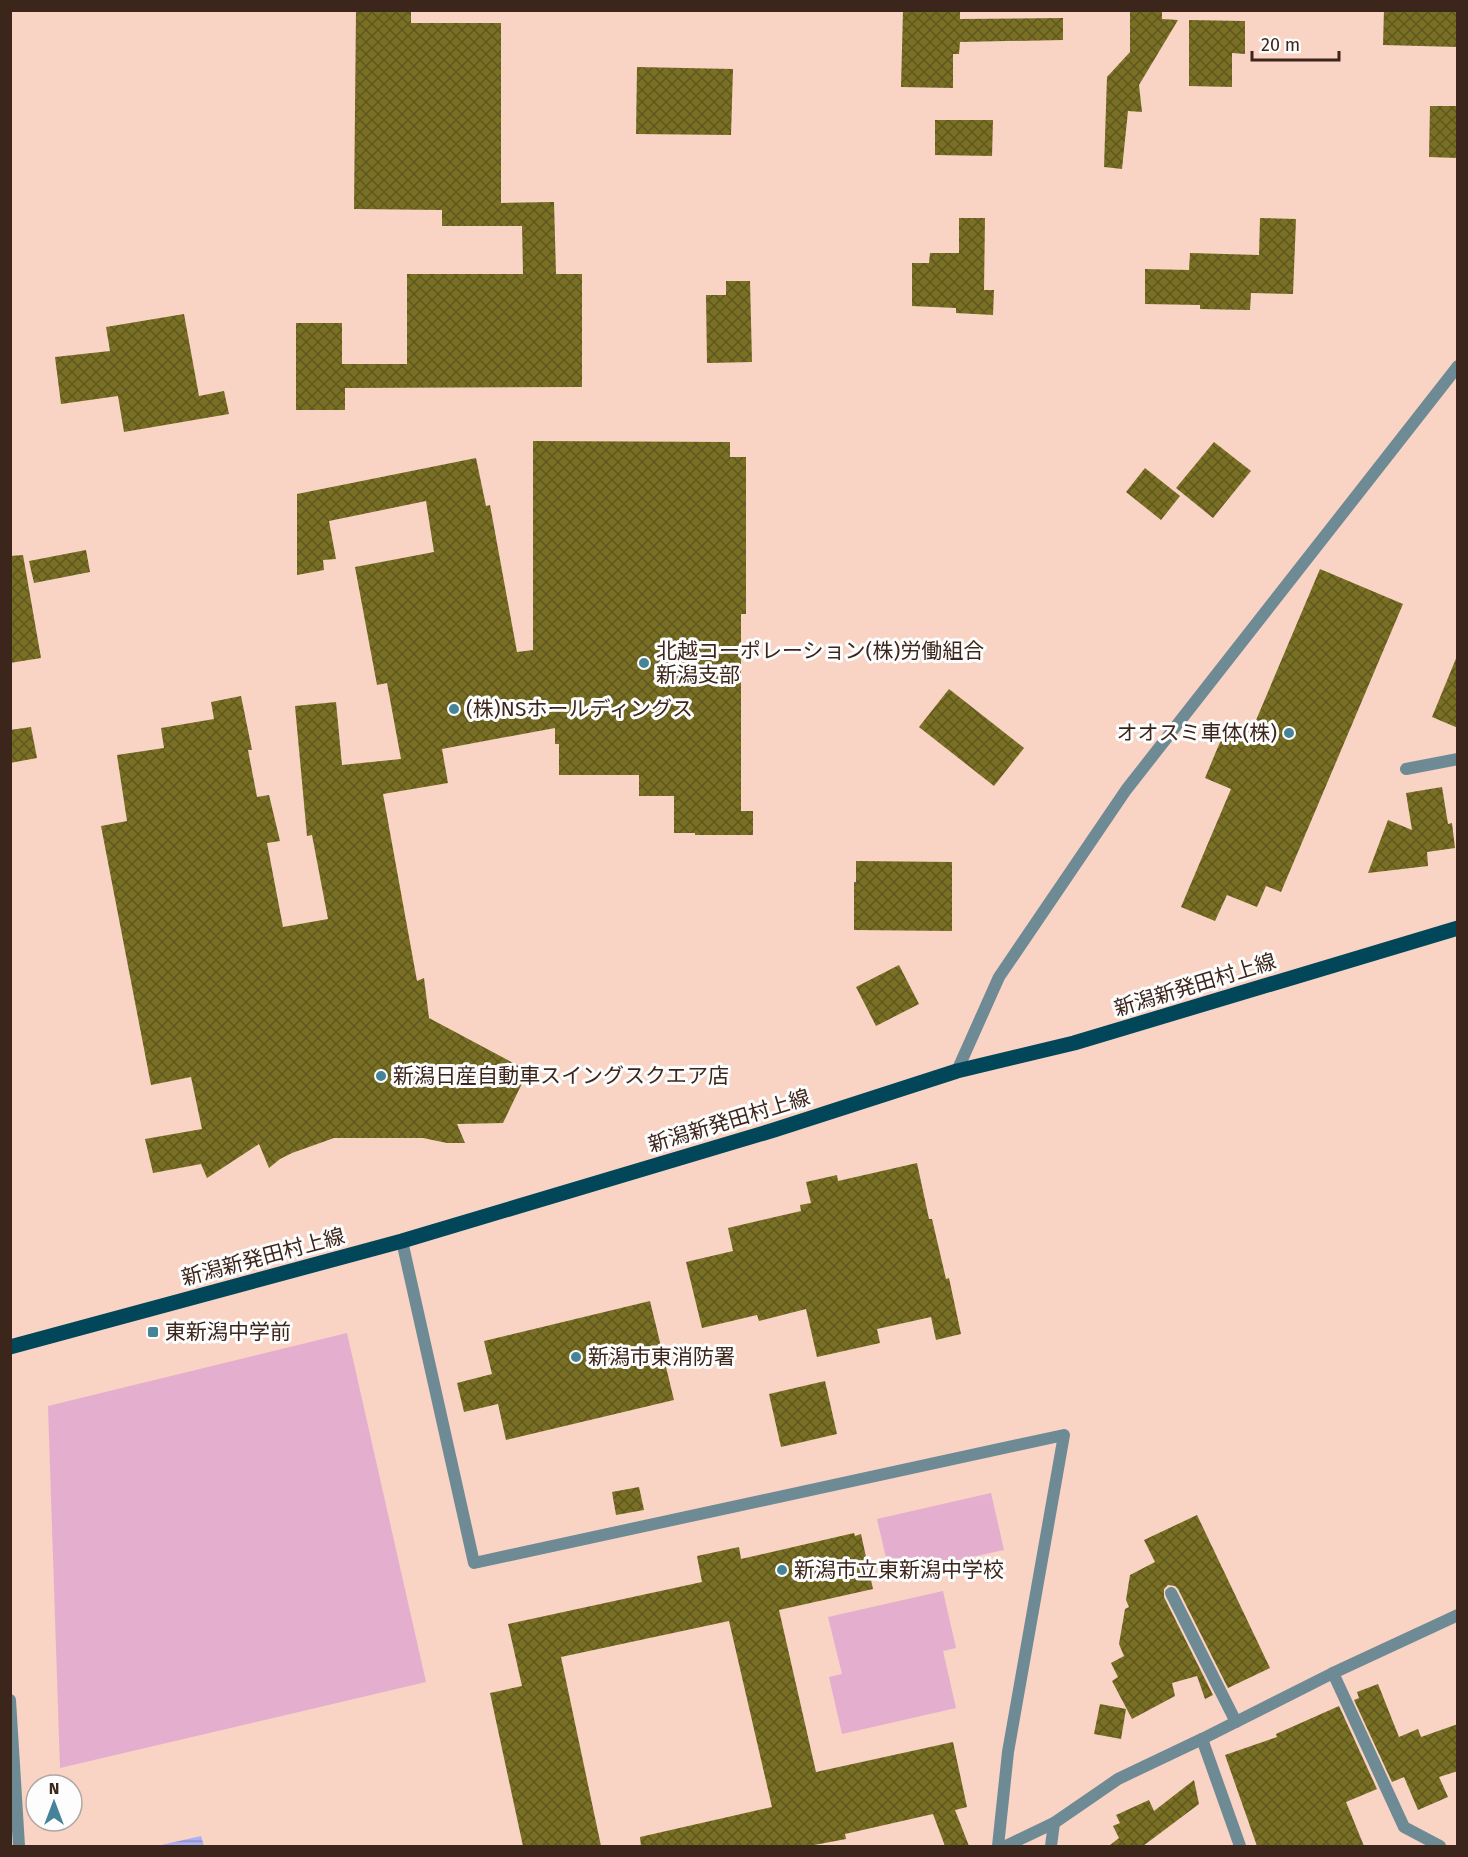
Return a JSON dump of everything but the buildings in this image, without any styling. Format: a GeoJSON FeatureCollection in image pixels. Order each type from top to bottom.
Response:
{"type":"FeatureCollection","features":[{"type":"Feature","properties":{"kind":"main road","name":"新潟新発田村上線"},"geometry":{"type":"LineString","coordinates":[[10,1347],[402,1241],[774,1130],[957,1071],[1074,1043],[1458,928]]}},
{"type":"Feature","properties":{"kind":"street"},"geometry":{"type":"LineString","coordinates":[[957,1071],[999,976],[1126,790],[1458,366]]}},
{"type":"Feature","properties":{"kind":"street"},"geometry":{"type":"LineString","coordinates":[[1406,769],[1458,759]]}},
{"type":"Feature","properties":{"kind":"street"},"geometry":{"type":"LineString","coordinates":[[402,1241],[474,1563],[1064,1435],[1008,1752],[998,1846]]}},
{"type":"Feature","properties":{"kind":"street"},"geometry":{"type":"LineString","coordinates":[[1171,1593],[1236,1722]]}},
{"type":"Feature","properties":{"kind":"street"},"geometry":{"type":"LineString","coordinates":[[1006,1846],[1054,1823],[1118,1779],[1333,1673],[1458,1615]]}},
{"type":"Feature","properties":{"kind":"street"},"geometry":{"type":"LineString","coordinates":[[1333,1673],[1404,1827],[1440,1846]]}},
{"type":"Feature","properties":{"kind":"street"},"geometry":{"type":"LineString","coordinates":[[10,1700],[19,1846]]}},
{"type":"Feature","properties":{"kind":"street"},"geometry":{"type":"LineString","coordinates":[[1202,1739],[1240,1846]]}},
{"type":"Feature","properties":{"kind":"street"},"geometry":{"type":"LineString","coordinates":[[1051,1846],[1054,1823]]}},
{"type":"Feature","properties":{"kind":"shaded area"},"geometry":{"type":"Polygon","coordinates":[[[347,1333],[426,1682],[60,1768],[48,1406],[347,1333]]]}},
{"type":"Feature","properties":{"kind":"shaded area"},"geometry":{"type":"Polygon","coordinates":[[[991,1493],[1004,1550],[890,1575],[877,1519],[991,1493]]]}},
{"type":"Feature","properties":{"kind":"shaded area"},"geometry":{"type":"Polygon","coordinates":[[[943,1591],[956,1648],[943,1651],[956,1708],[842,1734],[829,1677],[842,1674],[828,1617],[943,1591]]]}},
{"type":"Feature","properties":{"kind":"water"},"geometry":{"type":"Polygon","coordinates":[[[201,1836],[204,1846],[157,1846],[201,1836]]]}},
{"type":"Feature","properties":{"kind":"place","name":"北越コーポレーション(株)労働組合 新潟支部"},"geometry":{"type":"Point","coordinates":[644,663]}},
{"type":"Feature","properties":{"kind":"place","name":"(株)NSホールディングス"},"geometry":{"type":"Point","coordinates":[454,709]}},
{"type":"Feature","properties":{"kind":"place","name":"オオスミ車体(株)"},"geometry":{"type":"Point","coordinates":[1289,733]}},
{"type":"Feature","properties":{"kind":"place","name":"新潟日産自動車スイングスクエア店"},"geometry":{"type":"Point","coordinates":[381,1076]}},
{"type":"Feature","properties":{"kind":"place","name":"東新潟中学前"},"geometry":{"type":"Point","coordinates":[153,1332]}},
{"type":"Feature","properties":{"kind":"place","name":"新潟市東消防署"},"geometry":{"type":"Point","coordinates":[576,1357]}},
{"type":"Feature","properties":{"kind":"place","name":"新潟市立東新潟中学校"},"geometry":{"type":"Point","coordinates":[782,1570]}}]}
